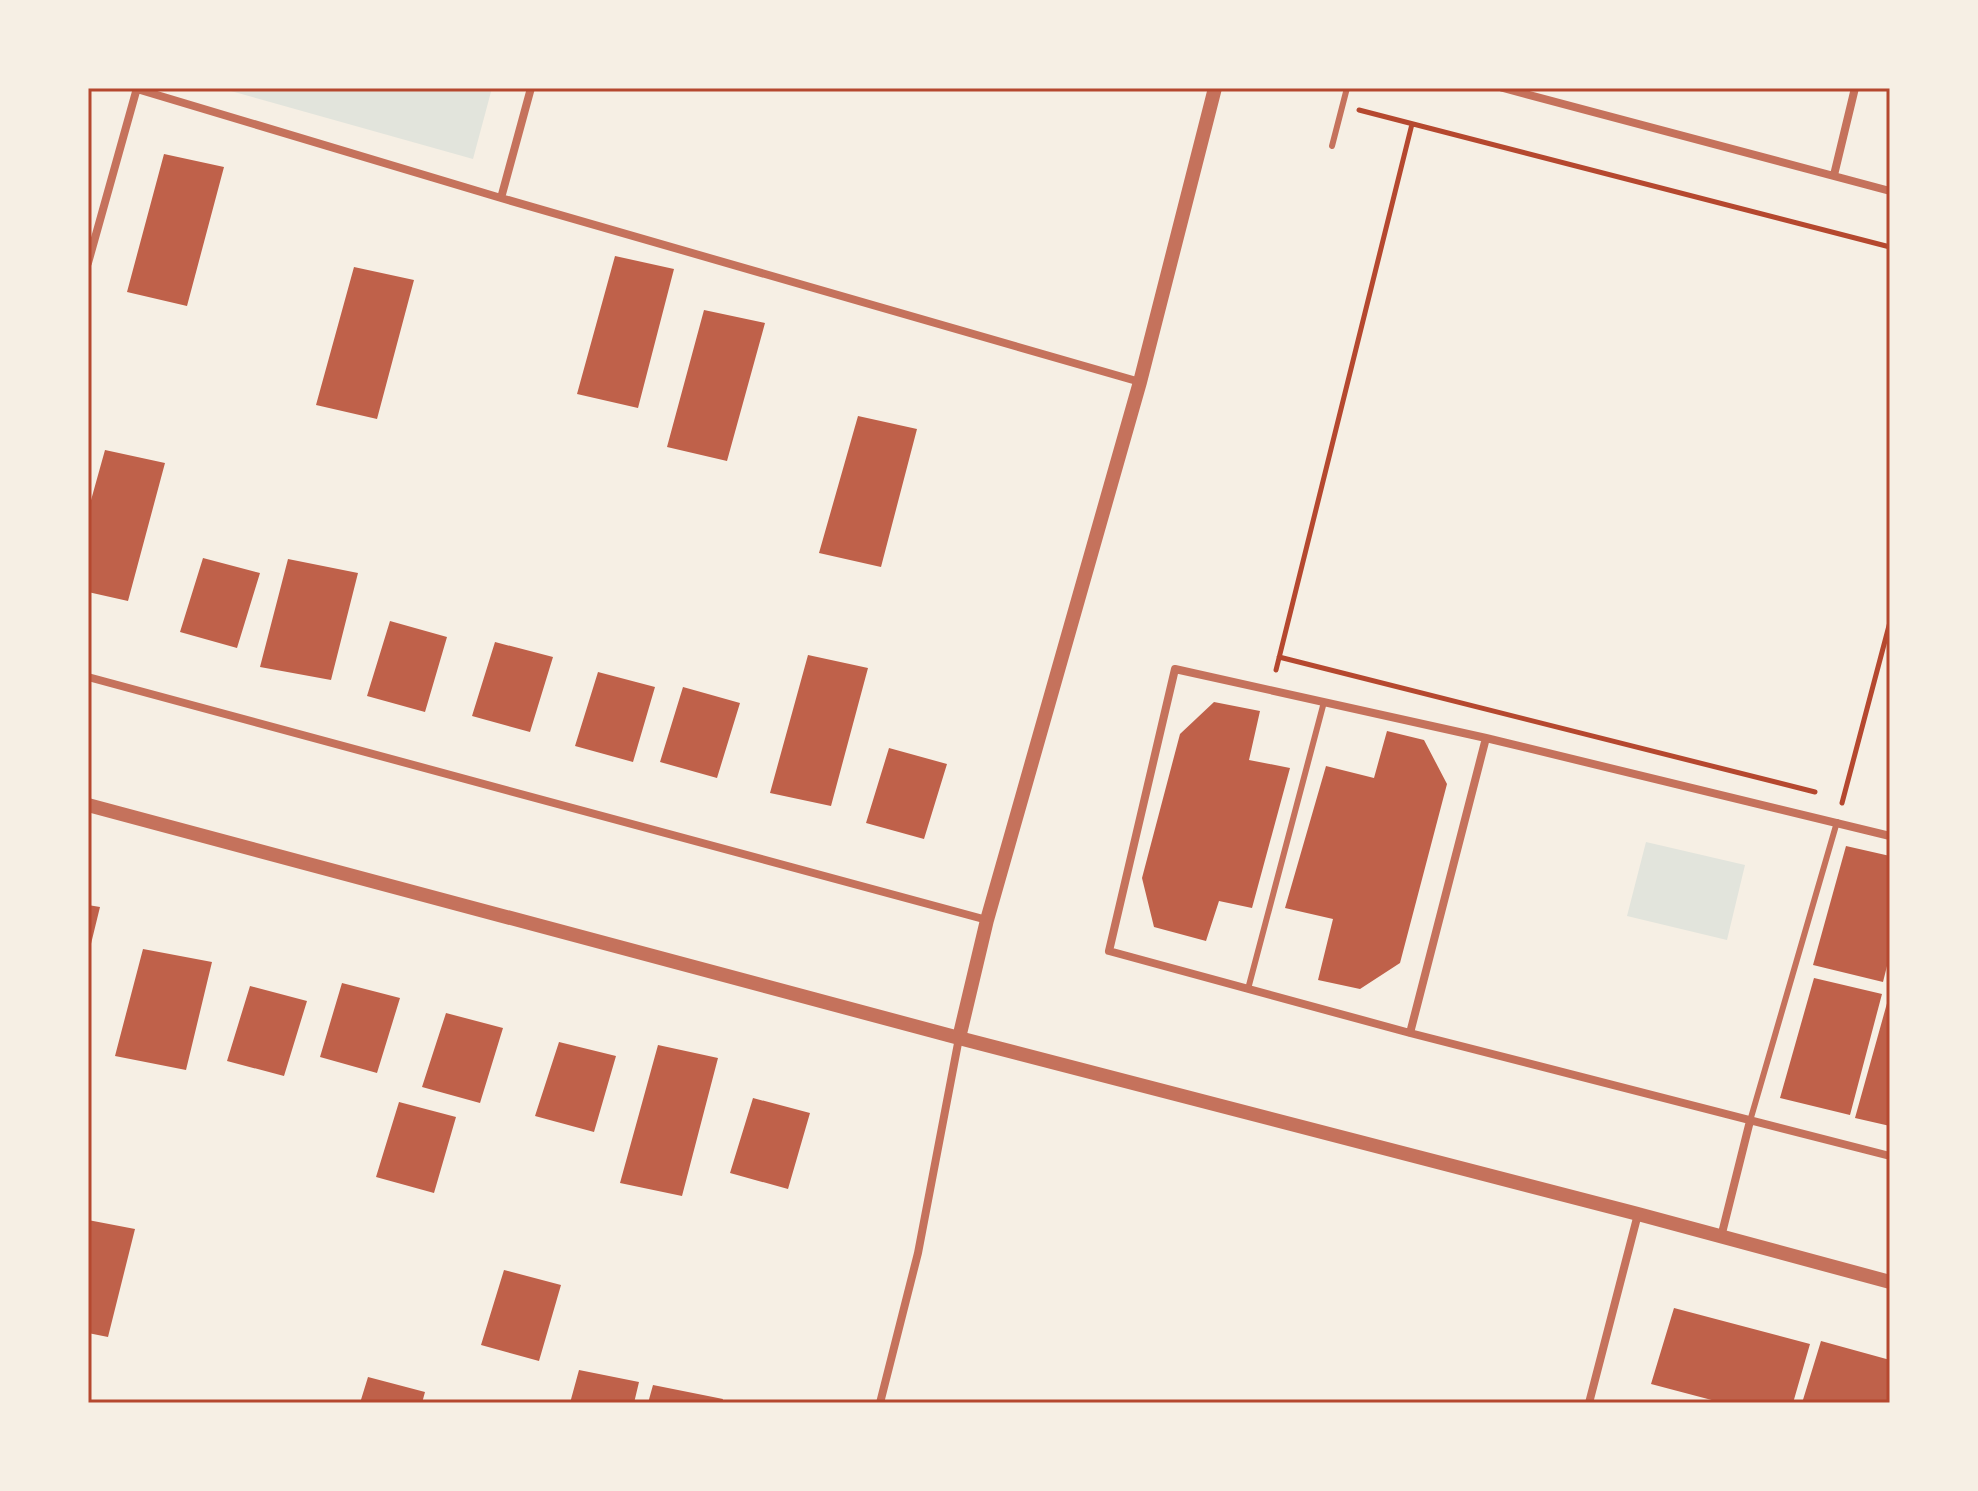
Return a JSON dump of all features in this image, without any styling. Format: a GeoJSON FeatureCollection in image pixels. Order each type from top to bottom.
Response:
{"type":"FeatureCollection","features":[{"type":"Feature","properties":{"kind":"street"},"geometry":{"type":"LineString","coordinates":[[88,263],[137,88],[501,198],[1140,382]]}},
{"type":"Feature","properties":{"kind":"street"},"geometry":{"type":"LineString","coordinates":[[501,198],[531,88]]}},
{"type":"Feature","properties":{"kind":"street"},"geometry":{"type":"LineString","coordinates":[[880,1403],[918,1253],[959,1038],[987,920],[1140,382],[1215,88]]}},
{"type":"Feature","properties":{"kind":"street"},"geometry":{"type":"LineString","coordinates":[[1503,88],[1890,191]]}},
{"type":"Feature","properties":{"kind":"street"},"geometry":{"type":"LineString","coordinates":[[1834,175],[1855,88]]}},
{"type":"Feature","properties":{"kind":"street"},"geometry":{"type":"LineString","coordinates":[[1890,836],[1486,738],[1175,669],[1109,951],[1410,1033],[1890,1156]]}},
{"type":"Feature","properties":{"kind":"street"},"geometry":{"type":"LineString","coordinates":[[88,677],[987,920]]}},
{"type":"Feature","properties":{"kind":"street"},"geometry":{"type":"LineString","coordinates":[[1410,1033],[1486,738]]}},
{"type":"Feature","properties":{"kind":"street"},"geometry":{"type":"LineString","coordinates":[[88,805],[1890,1282]]}},
{"type":"Feature","properties":{"kind":"street"},"geometry":{"type":"LineString","coordinates":[[1721,1237],[1750,1121]]}},
{"type":"Feature","properties":{"kind":"street"},"geometry":{"type":"LineString","coordinates":[[1589,1403],[1638,1214]]}},
{"type":"Feature","properties":{"kind":"lane"},"geometry":{"type":"LineString","coordinates":[[1332,146],[1347,88]]}},
{"type":"Feature","properties":{"kind":"lane"},"geometry":{"type":"LineString","coordinates":[[1248,989],[1324,702]]}},
{"type":"Feature","properties":{"kind":"lane"},"geometry":{"type":"LineString","coordinates":[[1750,1121],[1837,822]]}},
{"type":"Feature","properties":{"kind":"path"},"geometry":{"type":"LineString","coordinates":[[1343,106],[1890,247]]}},
{"type":"Feature","properties":{"kind":"path"},"geometry":{"type":"LineString","coordinates":[[1270,690],[1412,124]]}},
{"type":"Feature","properties":{"kind":"path"},"geometry":{"type":"LineString","coordinates":[[1837,822],[1890,622]]}},
{"type":"Feature","properties":{"kind":"path"},"geometry":{"type":"LineString","coordinates":[[1279,657],[1828,796]]}},
{"type":"Feature","properties":{"kind":"shaded area"},"geometry":{"type":"Polygon","coordinates":[[[220,88],[492,88],[473,159],[220,88]]]}},
{"type":"Feature","properties":{"kind":"shaded area"},"geometry":{"type":"Polygon","coordinates":[[[1646,842],[1745,865],[1727,940],[1627,916],[1646,842]]]}},
{"type":"Feature","properties":{"kind":"building"},"geometry":{"type":"Polygon","coordinates":[[[164,154],[224,167],[187,306],[127,292],[164,154]]]}},
{"type":"Feature","properties":{"kind":"building"},"geometry":{"type":"Polygon","coordinates":[[[615,256],[674,269],[638,408],[577,394],[615,256]]]}},
{"type":"Feature","properties":{"kind":"building"},"geometry":{"type":"Polygon","coordinates":[[[354,267],[414,280],[377,419],[316,405],[354,267]]]}},
{"type":"Feature","properties":{"kind":"building"},"geometry":{"type":"Polygon","coordinates":[[[704,310],[765,323],[727,461],[667,447],[704,310]]]}},
{"type":"Feature","properties":{"kind":"building"},"geometry":{"type":"Polygon","coordinates":[[[858,416],[917,429],[881,567],[819,553],[858,416]]]}},
{"type":"Feature","properties":{"kind":"building"},"geometry":{"type":"Polygon","coordinates":[[[105,450],[165,463],[128,601],[88,592],[88,511],[105,450]]]}},
{"type":"Feature","properties":{"kind":"building"},"geometry":{"type":"Polygon","coordinates":[[[203,558],[260,573],[237,648],[180,632],[203,558]]]}},
{"type":"Feature","properties":{"kind":"building"},"geometry":{"type":"Polygon","coordinates":[[[288,559],[358,573],[331,680],[260,667],[288,559]]]}},
{"type":"Feature","properties":{"kind":"building"},"geometry":{"type":"Polygon","coordinates":[[[390,621],[447,637],[425,712],[367,696],[390,621]]]}},
{"type":"Feature","properties":{"kind":"building"},"geometry":{"type":"Polygon","coordinates":[[[495,642],[553,657],[530,732],[472,716],[495,642]]]}},
{"type":"Feature","properties":{"kind":"building"},"geometry":{"type":"Polygon","coordinates":[[[808,655],[868,668],[831,806],[770,793],[808,655]]]}},
{"type":"Feature","properties":{"kind":"building"},"geometry":{"type":"Polygon","coordinates":[[[598,672],[655,687],[633,762],[575,746],[598,672]]]}},
{"type":"Feature","properties":{"kind":"building"},"geometry":{"type":"Polygon","coordinates":[[[683,687],[740,703],[717,778],[660,762],[683,687]]]}},
{"type":"Feature","properties":{"kind":"building"},"geometry":{"type":"Polygon","coordinates":[[[1214,702],[1260,711],[1249,760],[1290,768],[1252,908],[1219,901],[1206,941],[1154,927],[1142,878],[1180,734],[1214,702]]]}},
{"type":"Feature","properties":{"kind":"building"},"geometry":{"type":"Polygon","coordinates":[[[1387,731],[1424,740],[1447,784],[1400,963],[1360,989],[1318,980],[1333,919],[1285,908],[1326,766],[1374,778],[1387,731]]]}},
{"type":"Feature","properties":{"kind":"building"},"geometry":{"type":"Polygon","coordinates":[[[889,748],[947,764],[924,839],[866,823],[889,748]]]}},
{"type":"Feature","properties":{"kind":"building"},"geometry":{"type":"Polygon","coordinates":[[[1846,846],[1890,856],[1890,954],[1883,982],[1813,965],[1846,846]]]}},
{"type":"Feature","properties":{"kind":"building"},"geometry":{"type":"Polygon","coordinates":[[[88,905],[100,907],[89,952],[88,952],[88,905]]]}},
{"type":"Feature","properties":{"kind":"building"},"geometry":{"type":"Polygon","coordinates":[[[143,949],[212,962],[186,1070],[115,1056],[143,949]]]}},
{"type":"Feature","properties":{"kind":"building"},"geometry":{"type":"Polygon","coordinates":[[[1814,978],[1882,994],[1850,1115],[1780,1098],[1814,978]]]}},
{"type":"Feature","properties":{"kind":"building"},"geometry":{"type":"Polygon","coordinates":[[[342,983],[400,998],[377,1073],[320,1057],[342,983]]]}},
{"type":"Feature","properties":{"kind":"building"},"geometry":{"type":"Polygon","coordinates":[[[250,986],[307,1001],[284,1076],[227,1061],[250,986]]]}},
{"type":"Feature","properties":{"kind":"building"},"geometry":{"type":"Polygon","coordinates":[[[1890,996],[1890,1126],[1855,1118],[1890,996]]]}},
{"type":"Feature","properties":{"kind":"building"},"geometry":{"type":"Polygon","coordinates":[[[446,1013],[503,1028],[480,1103],[422,1087],[446,1013]]]}},
{"type":"Feature","properties":{"kind":"building"},"geometry":{"type":"Polygon","coordinates":[[[559,1042],[616,1056],[594,1132],[535,1116],[559,1042]]]}},
{"type":"Feature","properties":{"kind":"building"},"geometry":{"type":"Polygon","coordinates":[[[658,1045],[718,1058],[682,1196],[620,1183],[658,1045]]]}},
{"type":"Feature","properties":{"kind":"building"},"geometry":{"type":"Polygon","coordinates":[[[753,1098],[810,1113],[788,1189],[730,1173],[753,1098]]]}},
{"type":"Feature","properties":{"kind":"building"},"geometry":{"type":"Polygon","coordinates":[[[399,1102],[456,1117],[434,1193],[376,1177],[399,1102]]]}},
{"type":"Feature","properties":{"kind":"building"},"geometry":{"type":"Polygon","coordinates":[[[88,1220],[135,1229],[108,1337],[88,1333],[88,1220]]]}},
{"type":"Feature","properties":{"kind":"building"},"geometry":{"type":"Polygon","coordinates":[[[504,1270],[561,1285],[539,1361],[481,1345],[504,1270]]]}},
{"type":"Feature","properties":{"kind":"building"},"geometry":{"type":"Polygon","coordinates":[[[1674,1308],[1810,1344],[1793,1403],[1723,1403],[1651,1384],[1674,1308]]]}},
{"type":"Feature","properties":{"kind":"building"},"geometry":{"type":"Polygon","coordinates":[[[1821,1341],[1890,1360],[1890,1403],[1802,1403],[1821,1341]]]}},
{"type":"Feature","properties":{"kind":"building"},"geometry":{"type":"Polygon","coordinates":[[[579,1370],[639,1382],[634,1403],[570,1403],[579,1370]]]}},
{"type":"Feature","properties":{"kind":"building"},"geometry":{"type":"Polygon","coordinates":[[[368,1377],[425,1392],[422,1403],[360,1403],[368,1377]]]}},
{"type":"Feature","properties":{"kind":"building"},"geometry":{"type":"Polygon","coordinates":[[[653,1385],[723,1399],[722,1403],[648,1403],[653,1385]]]}}]}
